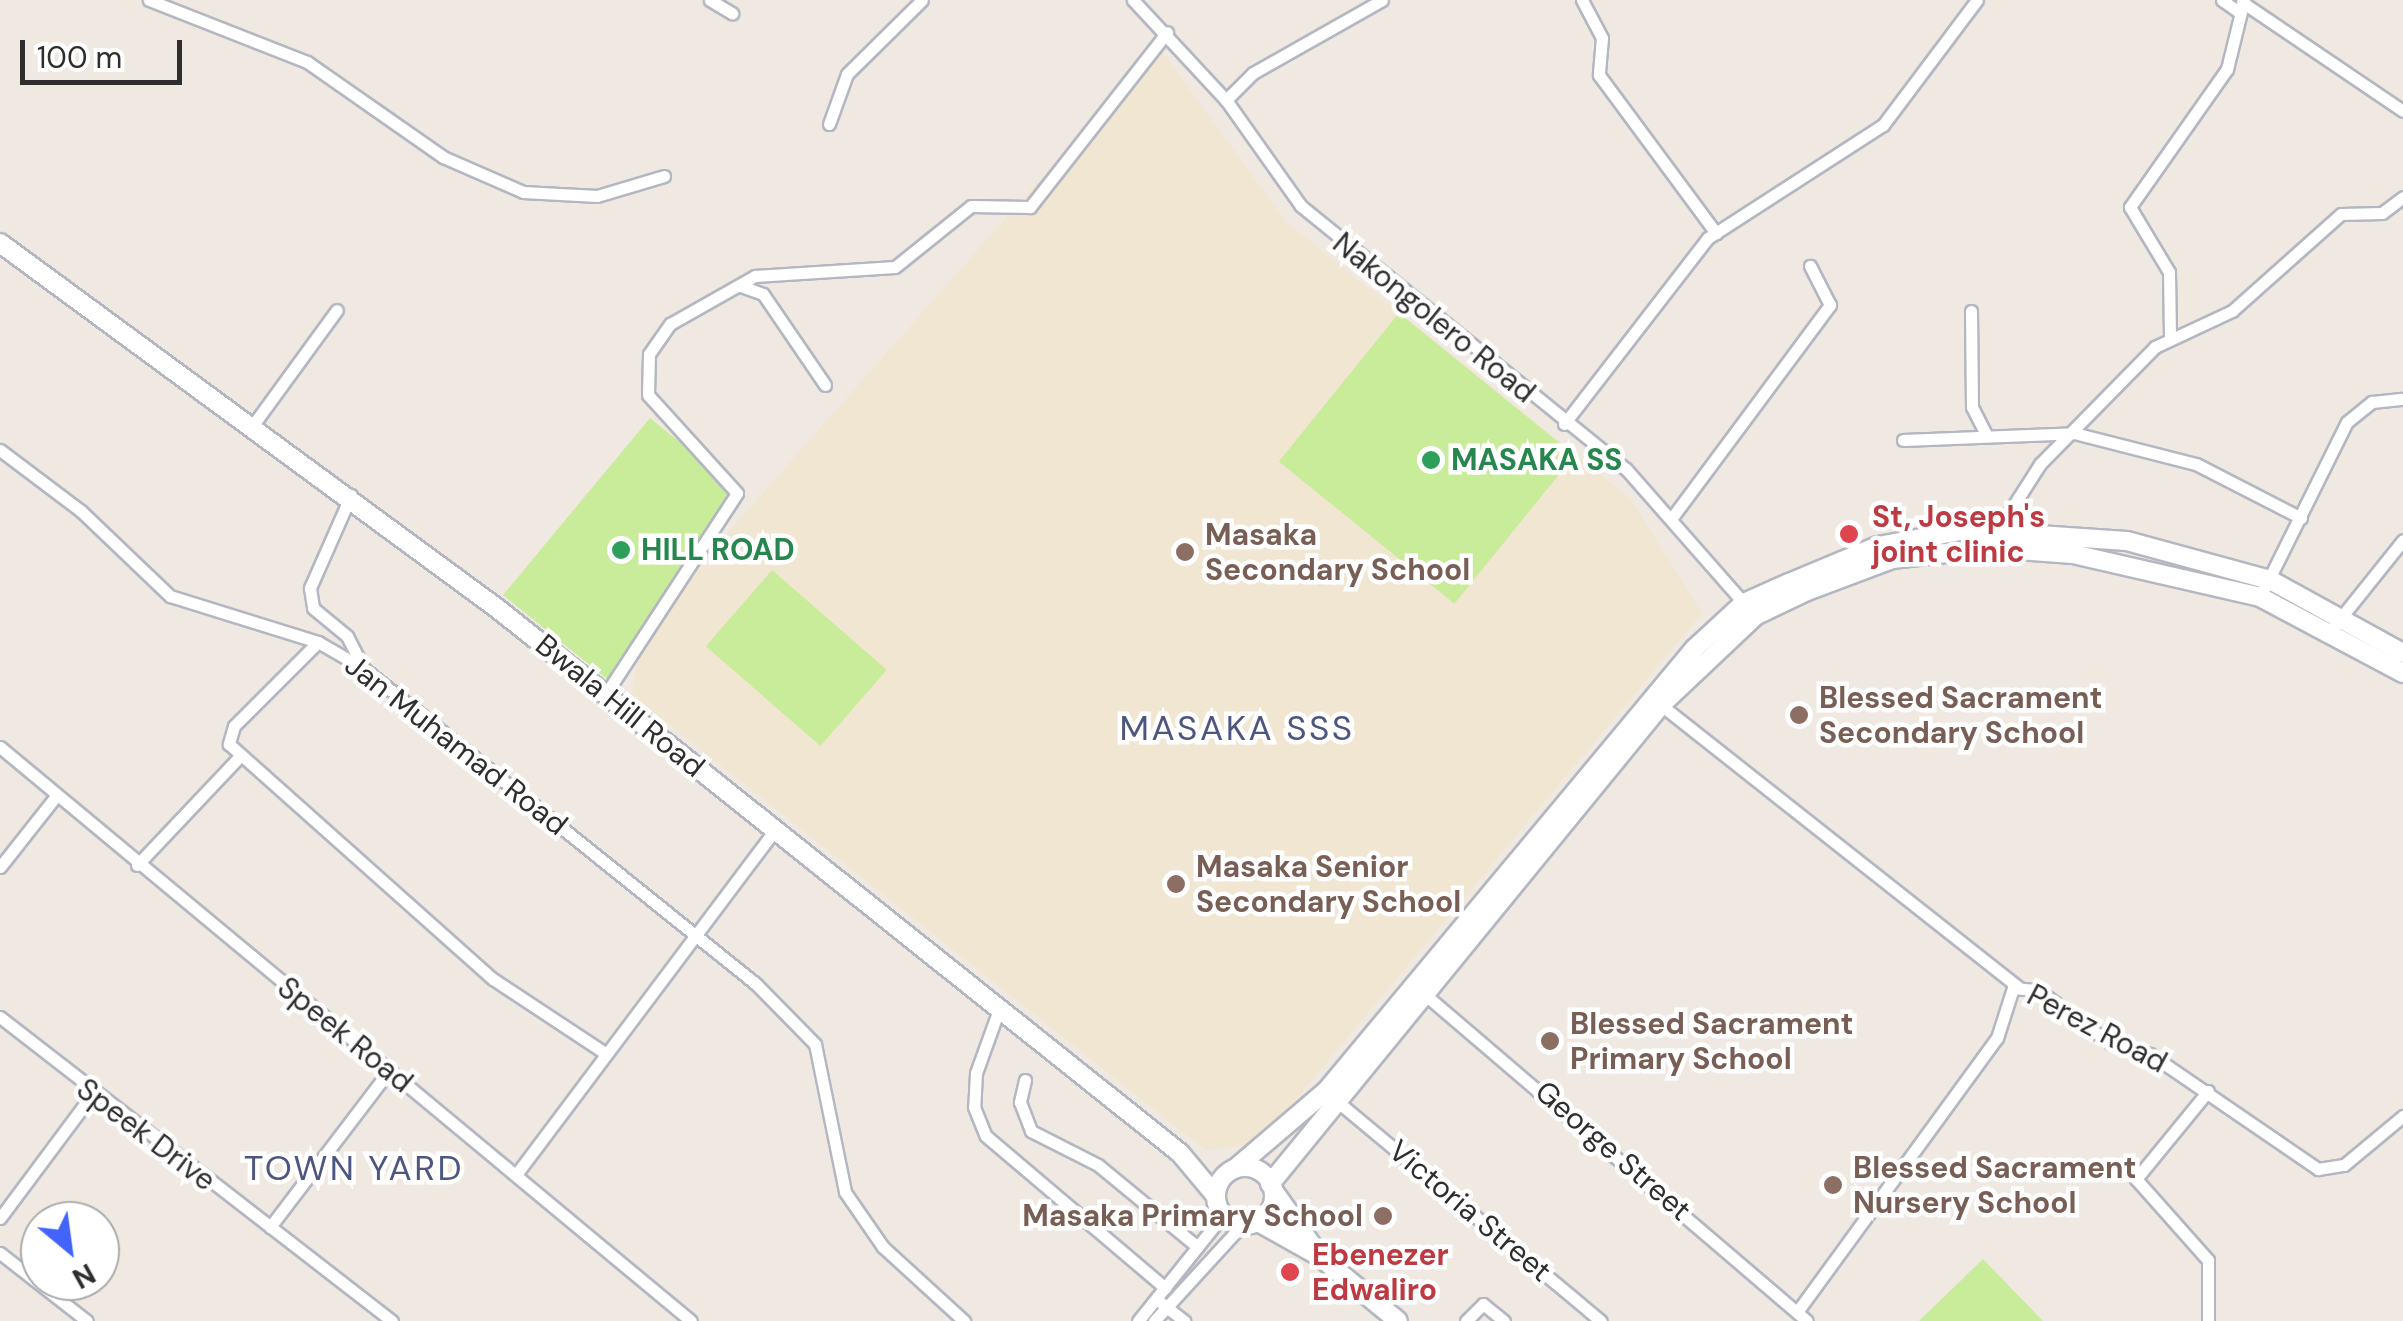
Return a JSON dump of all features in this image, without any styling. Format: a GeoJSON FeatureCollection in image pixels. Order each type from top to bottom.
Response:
{"type":"FeatureCollection","features":[{"type":"Feature","properties":{"kind":"street"},"geometry":{"type":"LineString","coordinates":[[148,0],[306,62],[443,158],[522,192],[597,196],[664,176]]}},
{"type":"Feature","properties":{"kind":"street"},"geometry":{"type":"LineString","coordinates":[[710,0],[732,13]]}},
{"type":"Feature","properties":{"kind":"street"},"geometry":{"type":"LineString","coordinates":[[829,124],[847,74],[922,0]]}},
{"type":"Feature","properties":{"kind":"street","name":"Nakongolero Road"},"geometry":{"type":"LineString","coordinates":[[1133,0],[1167,32],[1226,100],[1330,234],[1564,424],[1626,469],[1749,610]]}},
{"type":"Feature","properties":{"kind":"street"},"geometry":{"type":"LineString","coordinates":[[1226,100],[1267,64],[1382,0]]}},
{"type":"Feature","properties":{"kind":"street"},"geometry":{"type":"LineString","coordinates":[[1582,0],[1602,38],[1599,75],[1716,233]]}},
{"type":"Feature","properties":{"kind":"street"},"geometry":{"type":"LineString","coordinates":[[1564,424],[1716,233],[1884,126],[1977,0]]}},
{"type":"Feature","properties":{"kind":"street"},"geometry":{"type":"LineString","coordinates":[[2222,0],[2241,4],[2403,111]]}},
{"type":"Feature","properties":{"kind":"street"},"geometry":{"type":"LineString","coordinates":[[2170,336],[2168,272],[2130,208],[2227,69],[2241,4]]}},
{"type":"Feature","properties":{"kind":"street"},"geometry":{"type":"LineString","coordinates":[[606,695],[662,597],[736,499],[735,483],[652,403],[646,373],[670,324],[736,286],[891,268],[972,206],[1030,207],[1167,32]]}},
{"type":"Feature","properties":{"kind":"street"},"geometry":{"type":"LineString","coordinates":[[1991,548],[1995,528],[2074,433],[2170,336],[2232,311],[2341,214],[2382,213],[2403,197]]}},
{"type":"Feature","properties":{"kind":"street","name":"Bwala Hill Road"},"geometry":{"type":"LineString","coordinates":[[0,243],[351,495],[1180,1153],[1216,1196]]}},
{"type":"Feature","properties":{"kind":"street"},"geometry":{"type":"LineString","coordinates":[[1671,519],[1830,305],[1810,266]]}},
{"type":"Feature","properties":{"kind":"street"},"geometry":{"type":"LineString","coordinates":[[736,286],[762,294],[825,385]]}},
{"type":"Feature","properties":{"kind":"street"},"geometry":{"type":"LineString","coordinates":[[254,425],[337,310]]}},
{"type":"Feature","properties":{"kind":"street"},"geometry":{"type":"LineString","coordinates":[[1971,311],[1972,407],[1985,433]]}},
{"type":"Feature","properties":{"kind":"street"},"geometry":{"type":"LineString","coordinates":[[2265,589],[2347,422],[2372,402],[2403,399]]}},
{"type":"Feature","properties":{"kind":"street"},"geometry":{"type":"LineString","coordinates":[[1903,440],[1985,433],[2074,433],[2211,469],[2300,518]]}},
{"type":"Feature","properties":{"kind":"street","name":"Jan Muhamad Road"},"geometry":{"type":"LineString","coordinates":[[0,450],[81,511],[170,596],[318,642],[364,668],[808,1031],[844,1192],[882,1247],[964,1321]]}},
{"type":"Feature","properties":{"kind":"street"},"geometry":{"type":"LineString","coordinates":[[351,495],[310,588],[313,608],[346,636],[364,668]]}},
{"type":"Feature","properties":{"kind":"street"},"geometry":{"type":"LineString","coordinates":[[1138,1321],[1250,1223],[1272,1188],[1608,746],[1749,610],[1878,546],[1995,528],[2128,540],[2265,589],[2403,653]]}},
{"type":"Feature","properties":{"kind":"street"},"geometry":{"type":"LineString","coordinates":[[2337,623],[2403,540]]}},
{"type":"Feature","properties":{"kind":"street"},"geometry":{"type":"LineString","coordinates":[[1223,1215],[1216,1196],[1233,1169],[1326,1090],[1421,991],[1661,705],[1749,610],[1892,558],[1991,548],[2170,570],[2265,589]]}},
{"type":"Feature","properties":{"kind":"street"},"geometry":{"type":"LineString","coordinates":[[2337,623],[2403,673]]}},
{"type":"Feature","properties":{"kind":"street"},"geometry":{"type":"LineString","coordinates":[[318,642],[232,729],[228,741],[240,756],[493,979],[605,1053]]}},
{"type":"Feature","properties":{"kind":"street"},"geometry":{"type":"LineString","coordinates":[[1661,705],[2018,987]]}},
{"type":"Feature","properties":{"kind":"street","name":"Speek Road"},"geometry":{"type":"LineString","coordinates":[[0,747],[137,865],[518,1172],[691,1321]]}},
{"type":"Feature","properties":{"kind":"street"},"geometry":{"type":"LineString","coordinates":[[137,865],[240,756]]}},
{"type":"Feature","properties":{"kind":"street"},"geometry":{"type":"LineString","coordinates":[[0,866],[56,796]]}},
{"type":"Feature","properties":{"kind":"street"},"geometry":{"type":"LineString","coordinates":[[518,1172],[605,1053],[701,940],[774,831]]}},
{"type":"Feature","properties":{"kind":"street","name":"Perez Road"},"geometry":{"type":"LineString","coordinates":[[1802,1316],[1998,1038],[2018,987],[2208,1091],[2318,1169],[2344,1165],[2403,1116]]}},
{"type":"Feature","properties":{"kind":"street","name":"George Street"},"geometry":{"type":"LineString","coordinates":[[1421,991],[1802,1316]]}},
{"type":"Feature","properties":{"kind":"street"},"geometry":{"type":"LineString","coordinates":[[998,1012],[976,1072],[974,1107],[986,1136],[1165,1288]]}},
{"type":"Feature","properties":{"kind":"street","name":"Speek Drive"},"geometry":{"type":"LineString","coordinates":[[0,1017],[91,1096],[392,1321]]}},
{"type":"Feature","properties":{"kind":"street"},"geometry":{"type":"LineString","coordinates":[[270,1227],[389,1071]]}},
{"type":"Feature","properties":{"kind":"street"},"geometry":{"type":"LineString","coordinates":[[1025,1080],[1020,1102],[1032,1131],[1098,1166],[1198,1247]]}},
{"type":"Feature","properties":{"kind":"street"},"geometry":{"type":"LineString","coordinates":[[2208,1091],[2136,1180],[2208,1260],[2208,1321]]}},
{"type":"Feature","properties":{"kind":"street"},"geometry":{"type":"LineString","coordinates":[[0,1218],[91,1096]]}},
{"type":"Feature","properties":{"kind":"street","name":"Victoria Street"},"geometry":{"type":"LineString","coordinates":[[1338,1102],[1602,1321]]}},
{"type":"Feature","properties":{"kind":"street"},"geometry":{"type":"LineString","coordinates":[[1180,1153],[1233,1169],[1258,1169],[1319,1256]]}},
{"type":"Feature","properties":{"kind":"street"},"geometry":{"type":"LineString","coordinates":[[1154,1321],[1165,1288],[1223,1215]]}},
{"type":"Feature","properties":{"kind":"street"},"geometry":{"type":"LineString","coordinates":[[1223,1215],[1250,1223],[1319,1256],[1398,1321]]}},
{"type":"Feature","properties":{"kind":"street"},"geometry":{"type":"LineString","coordinates":[[0,1254],[87,1321]]}},
{"type":"Feature","properties":{"kind":"street"},"geometry":{"type":"LineString","coordinates":[[1161,1302],[1184,1321]]}},
{"type":"Feature","properties":{"kind":"street"},"geometry":{"type":"LineString","coordinates":[[1466,1321],[1483,1304],[1504,1321]]}},
{"type":"Feature","properties":{"kind":"shaded area","name":"Masaka Secondary School"},"geometry":{"type":"Polygon","coordinates":[[[1158,46],[1286,222],[1630,498],[1702,613],[1260,1142],[1207,1151],[632,695],[641,642],[663,606],[1158,46]]]}},
{"type":"Feature","properties":{"kind":"green space","name":"MASAKA SS"},"geometry":{"type":"Polygon","coordinates":[[[1399,313],[1575,455],[1454,604],[1279,461],[1399,313]]]}},
{"type":"Feature","properties":{"kind":"green space","name":"HILL ROAD"},"geometry":{"type":"Polygon","coordinates":[[[650,418],[736,488],[612,683],[503,595],[650,418]]]}},
{"type":"Feature","properties":{"kind":"green space"},"geometry":{"type":"Polygon","coordinates":[[[772,570],[887,670],[820,746],[706,646],[772,570]]]}},
{"type":"Feature","properties":{"kind":"green space"},"geometry":{"type":"Polygon","coordinates":[[[1983,1259],[2043,1321],[1919,1321],[1983,1259]]]}},
{"type":"Feature","properties":{"kind":"place","name":"MASAKA SS"},"geometry":{"type":"Point","coordinates":[1431,460]}},
{"type":"Feature","properties":{"kind":"place","name":"St, Joseph's joint clinic"},"geometry":{"type":"Point","coordinates":[1849,534]}},
{"type":"Feature","properties":{"kind":"place","name":"HILL ROAD"},"geometry":{"type":"Point","coordinates":[621,550]}},
{"type":"Feature","properties":{"kind":"place","name":"Masaka Secondary School"},"geometry":{"type":"Point","coordinates":[1185,552]}},
{"type":"Feature","properties":{"kind":"place","name":"Blessed Sacrament Secondary School"},"geometry":{"type":"Point","coordinates":[1799,715]}},
{"type":"Feature","properties":{"kind":"place","name":"Masaka Senior Secondary School"},"geometry":{"type":"Point","coordinates":[1176,884]}},
{"type":"Feature","properties":{"kind":"place","name":"Blessed Sacrament Primary School"},"geometry":{"type":"Point","coordinates":[1550,1041]}},
{"type":"Feature","properties":{"kind":"place","name":"Blessed Sacrament Nursery School"},"geometry":{"type":"Point","coordinates":[1833,1185]}},
{"type":"Feature","properties":{"kind":"place","name":"Masaka Primary School"},"geometry":{"type":"Point","coordinates":[1383,1216]}},
{"type":"Feature","properties":{"kind":"place","name":"Ebenezer Edwaliro"},"geometry":{"type":"Point","coordinates":[1290,1272]}},
{"type":"Feature","properties":{"kind":"district","name":"MASAKA SSS"},"geometry":{"type":"Point","coordinates":[1237,728]}},
{"type":"Feature","properties":{"kind":"district","name":"TOWN YARD"},"geometry":{"type":"Point","coordinates":[354,1168]}}]}
